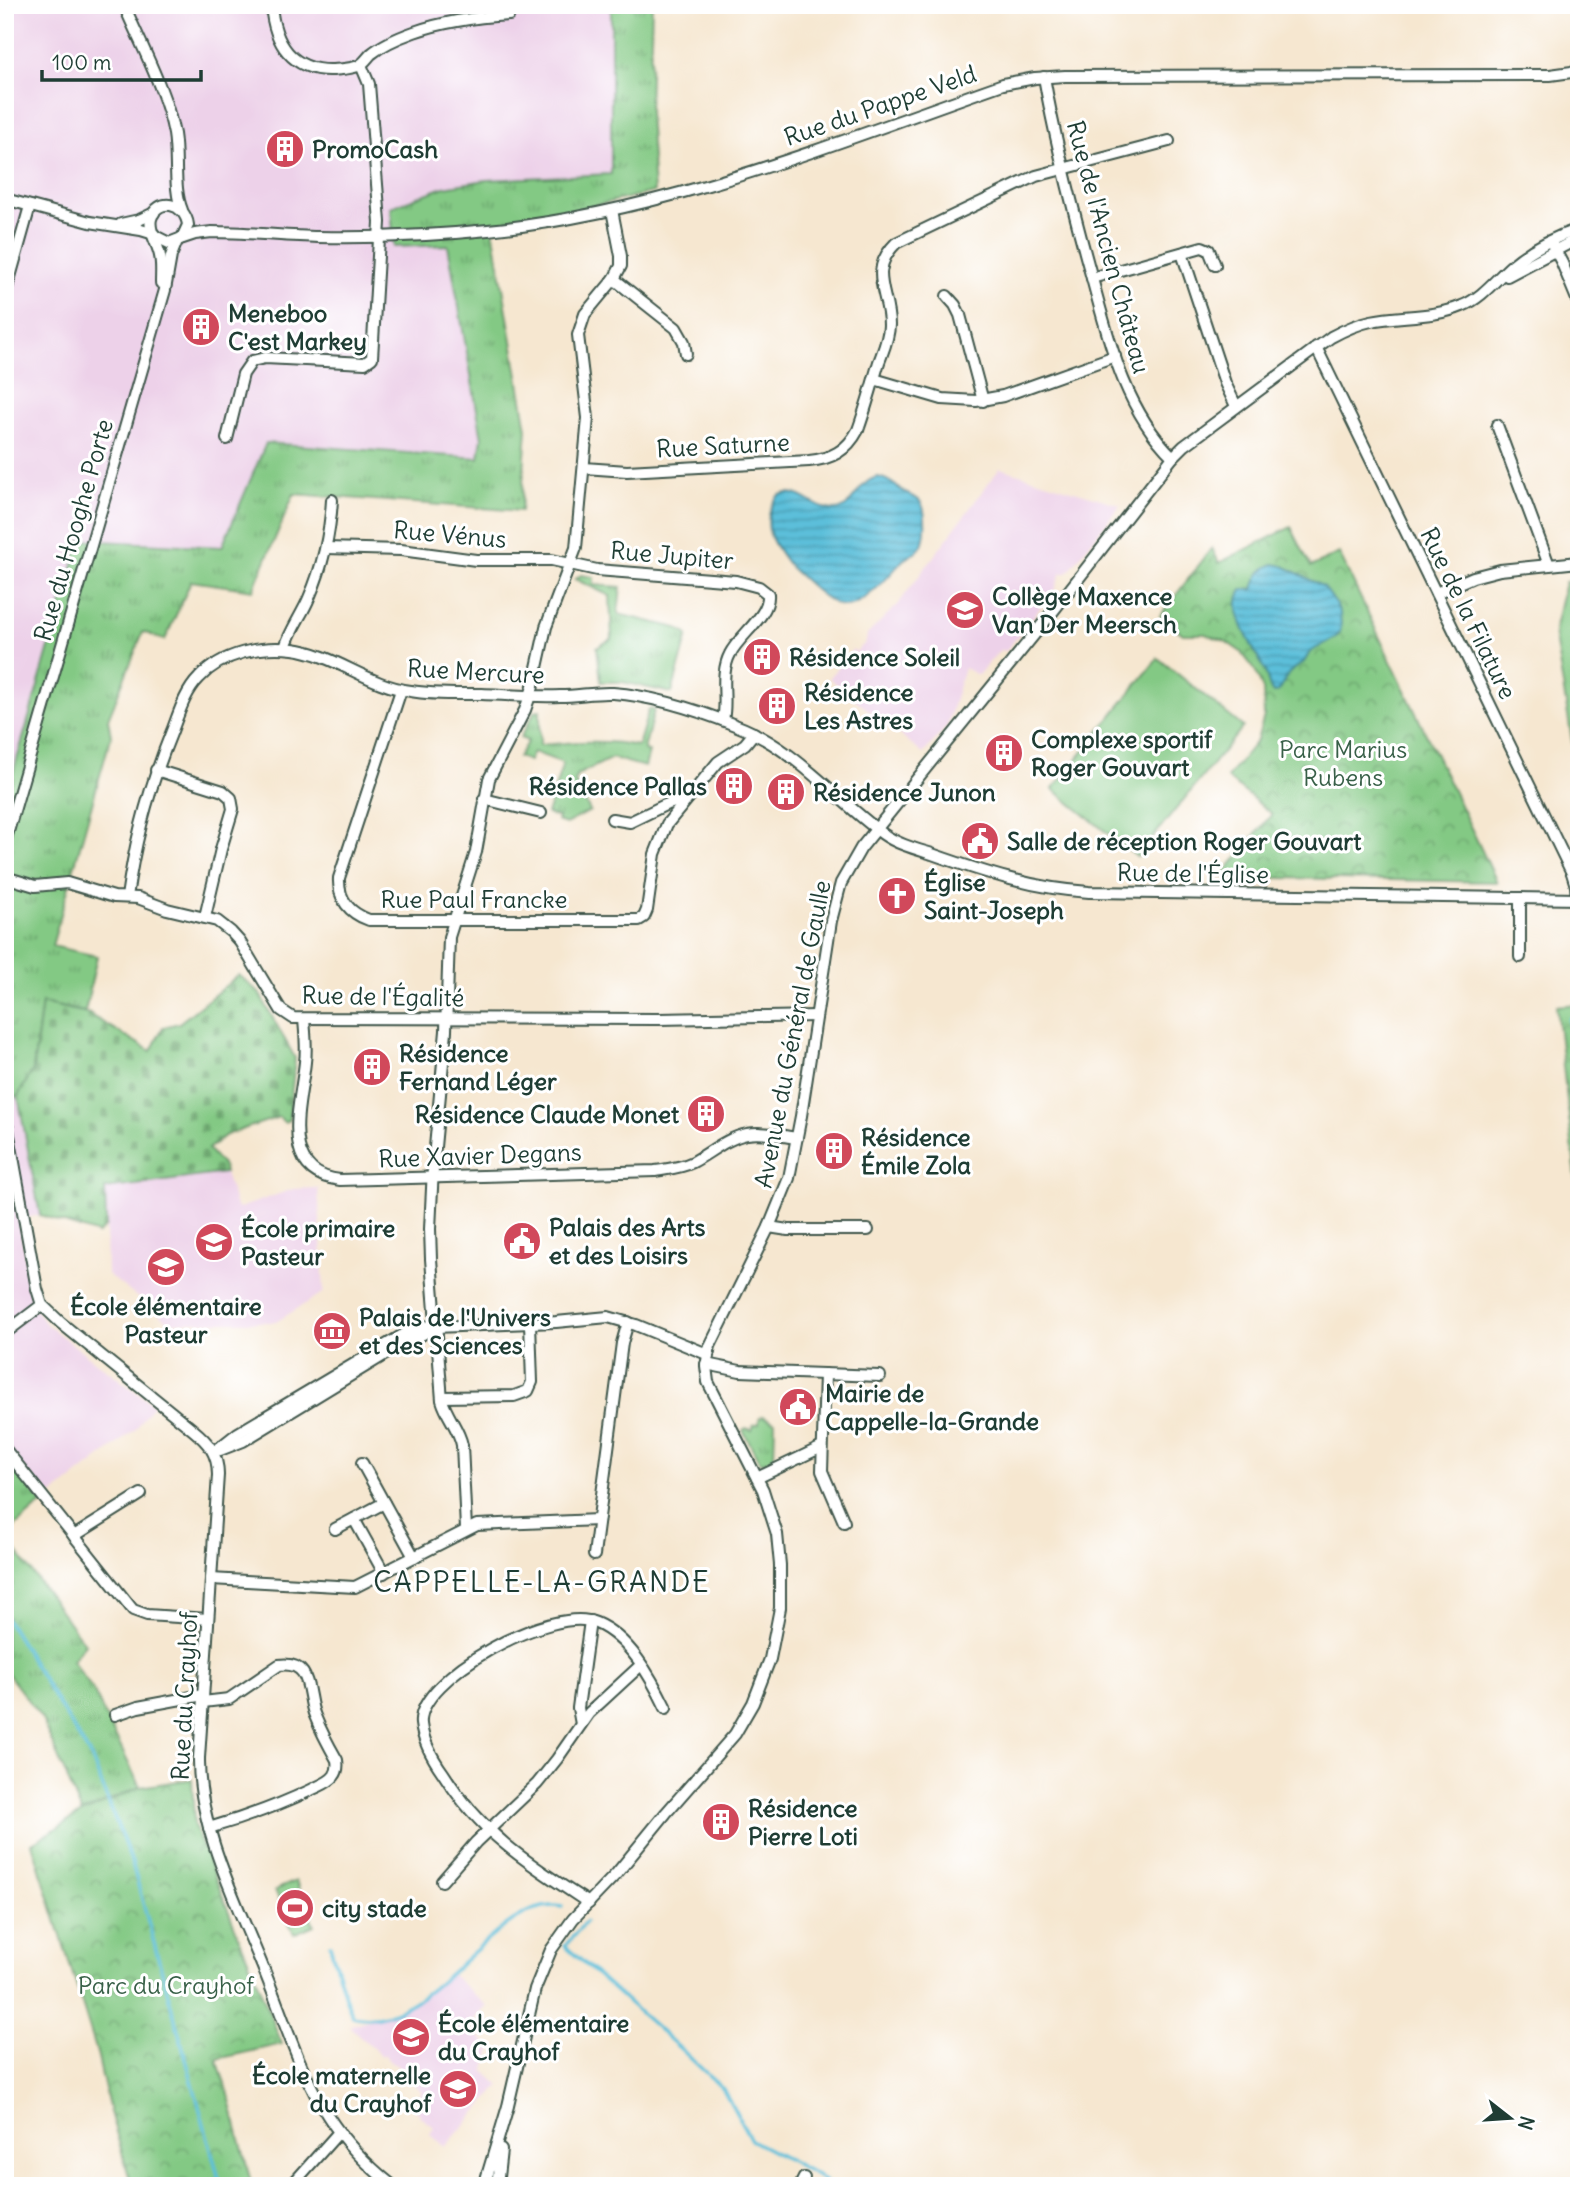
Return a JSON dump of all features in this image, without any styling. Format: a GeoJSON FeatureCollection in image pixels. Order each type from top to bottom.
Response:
{"type":"FeatureCollection","features":[{"type":"Feature","properties":{"kind":"street"},"geometry":{"type":"LineString","coordinates":[[5,199],[108,225],[141,230],[164,242],[179,240],[187,230],[177,192],[176,151],[167,108],[124,5]]}},
{"type":"Feature","properties":{"kind":"street"},"geometry":{"type":"LineString","coordinates":[[271,5],[272,20],[279,41],[287,52],[298,61],[321,70],[361,65],[378,48],[427,27],[469,18],[509,15]]}},
{"type":"Feature","properties":{"kind":"street"},"geometry":{"type":"LineString","coordinates":[[227,439],[243,374],[252,360],[265,358],[365,363],[370,361],[380,216],[369,84],[361,65]]}},
{"type":"Feature","properties":{"kind":"street","name":"Rue du Pappe Veld"},"geometry":{"type":"LineString","coordinates":[[179,240],[198,233],[380,237],[502,229],[612,210],[726,181],[1003,84],[1044,77],[1550,75],[1579,71]]}},
{"type":"Feature","properties":{"kind":"street","name":"Rue du Pappe Veld"},"geometry":{"type":"LineString","coordinates":[[1550,75],[1579,79]]}},
{"type":"Feature","properties":{"kind":"street","name":"Rue de l'Ancien Château"},"geometry":{"type":"LineString","coordinates":[[1044,77],[1062,169],[1115,356],[1134,405],[1157,440],[1173,457]]}},
{"type":"Feature","properties":{"kind":"street"},"geometry":{"type":"LineString","coordinates":[[1115,356],[982,401],[942,399],[874,379],[889,331],[881,277],[883,264],[892,247],[908,236],[1030,178],[1169,141]]}},
{"type":"Feature","properties":{"kind":"street"},"geometry":{"type":"LineString","coordinates":[[155,235],[150,223],[171,186],[176,151]]}},
{"type":"Feature","properties":{"kind":"street"},"geometry":{"type":"LineString","coordinates":[[108,225],[134,222],[172,205],[184,214]]}},
{"type":"Feature","properties":{"kind":"street"},"geometry":{"type":"LineString","coordinates":[[5,295],[30,206]]}},
{"type":"Feature","properties":{"kind":"street"},"geometry":{"type":"LineString","coordinates":[[466,1529],[462,1445],[445,1410],[442,1397],[430,1251],[433,1177],[447,1018],[448,942],[478,845],[484,799],[495,765],[515,731],[530,695],[546,626],[577,543],[588,418],[579,331],[587,311],[614,279],[622,261],[612,210]]}},
{"type":"Feature","properties":{"kind":"street","name":"Rue du Pappe Veld"},"geometry":{"type":"LineString","coordinates":[[184,214],[201,224],[232,232]]}},
{"type":"Feature","properties":{"kind":"street"},"geometry":{"type":"LineString","coordinates":[[1552,245],[1579,229]]}},
{"type":"Feature","properties":{"kind":"street","name":"Rue du Hooghe Porte"},"geometry":{"type":"LineString","coordinates":[[155,235],[161,267],[158,310]]}},
{"type":"Feature","properties":{"kind":"street"},"geometry":{"type":"LineString","coordinates":[[1552,245],[1579,238]]}},
{"type":"Feature","properties":{"kind":"street","name":"Rue du Hooghe Porte"},"geometry":{"type":"LineString","coordinates":[[5,842],[165,290],[171,256],[179,240]]}},
{"type":"Feature","properties":{"kind":"street"},"geometry":{"type":"LineString","coordinates":[[1552,245],[1579,304]]}},
{"type":"Feature","properties":{"kind":"street","name":"Avenue du Général de Gaulle"},"geometry":{"type":"LineString","coordinates":[[707,1359],[789,1178],[838,889],[852,862],[876,828],[1056,608],[1173,457],[1189,442],[1338,333],[1365,322],[1458,308],[1474,300],[1552,245]]}},
{"type":"Feature","properties":{"kind":"street"},"geometry":{"type":"LineString","coordinates":[[1092,278],[1206,248],[1210,251],[1215,265]]}},
{"type":"Feature","properties":{"kind":"street"},"geometry":{"type":"LineString","coordinates":[[1182,253],[1225,383],[1236,406]]}},
{"type":"Feature","properties":{"kind":"street"},"geometry":{"type":"LineString","coordinates":[[614,279],[676,328],[684,342],[686,354]]}},
{"type":"Feature","properties":{"kind":"street"},"geometry":{"type":"LineString","coordinates":[[947,296],[960,315],[982,401]]}},
{"type":"Feature","properties":{"kind":"street","name":"Rue de la Filature"},"geometry":{"type":"LineString","coordinates":[[1316,347],[1572,873],[1578,899]]}},
{"type":"Feature","properties":{"kind":"street","name":"Rue Saturne"},"geometry":{"type":"LineString","coordinates":[[584,468],[627,471],[822,460],[839,453],[856,435],[874,379]]}},
{"type":"Feature","properties":{"kind":"street"},"geometry":{"type":"LineString","coordinates":[[1497,425],[1549,565]]}},
{"type":"Feature","properties":{"kind":"street"},"geometry":{"type":"LineString","coordinates":[[285,648],[309,597],[326,548],[332,500]]}},
{"type":"Feature","properties":{"kind":"street","name":"Rue Vénus"},"geometry":{"type":"LineString","coordinates":[[326,548],[401,550],[476,560],[552,560],[570,564]]}},
{"type":"Feature","properties":{"kind":"street"},"geometry":{"type":"LineString","coordinates":[[1436,593],[1491,572],[1579,562]]}},
{"type":"Feature","properties":{"kind":"street","name":"Rue Jupiter"},"geometry":{"type":"LineString","coordinates":[[570,564],[597,570],[736,581],[759,587],[768,594],[764,610],[733,648],[727,661],[723,720]]}},
{"type":"Feature","properties":{"kind":"street","name":"Rue Mercure"},"geometry":{"type":"LineString","coordinates":[[127,897],[135,843],[145,805],[184,701],[199,677],[214,665],[252,651],[285,648],[309,653],[373,681],[422,693],[566,696],[603,692],[665,702],[754,733],[800,763],[876,828]]}},
{"type":"Feature","properties":{"kind":"street","name":"Rue Paul Francke"},"geometry":{"type":"LineString","coordinates":[[401,690],[338,883],[340,895],[349,909],[358,916],[369,920],[639,920],[647,910],[659,841],[688,798]]}},
{"type":"Feature","properties":{"kind":"street"},"geometry":{"type":"LineString","coordinates":[[612,819],[629,822],[665,805],[688,798],[718,762],[745,744],[754,733]]}},
{"type":"Feature","properties":{"kind":"street"},"geometry":{"type":"LineString","coordinates":[[156,770],[223,791],[229,794],[233,801],[205,917]]}},
{"type":"Feature","properties":{"kind":"street"},"geometry":{"type":"LineString","coordinates":[[484,799],[541,813]]}},
{"type":"Feature","properties":{"kind":"street","name":"Rue de l'Église"},"geometry":{"type":"LineString","coordinates":[[876,828],[897,842],[965,865],[1030,884],[1070,891],[1578,899]]}},
{"type":"Feature","properties":{"kind":"street","name":"Rue de l'Égalité"},"geometry":{"type":"LineString","coordinates":[[5,877],[35,886],[67,883],[109,896],[138,898],[167,909],[217,921],[236,936],[281,1010],[293,1018],[659,1019],[816,1016]]}},
{"type":"Feature","properties":{"kind":"street"},"geometry":{"type":"LineString","coordinates":[[1520,898],[1520,957]]}},
{"type":"Feature","properties":{"kind":"street","name":"Rue Xavier Degans"},"geometry":{"type":"LineString","coordinates":[[304,1019],[306,1051],[297,1138],[300,1153],[320,1175],[340,1180],[655,1171],[677,1168],[745,1134],[763,1133],[797,1138]]}},
{"type":"Feature","properties":{"kind":"street"},"geometry":{"type":"LineString","coordinates":[[5,1113],[42,1305],[192,1429],[214,1452],[237,1433],[422,1325],[436,1327],[530,1323],[603,1316],[628,1322],[707,1359],[740,1371],[880,1376]]}},
{"type":"Feature","properties":{"kind":"street"},"geometry":{"type":"LineString","coordinates":[[769,1227],[788,1230],[868,1230]]}},
{"type":"Feature","properties":{"kind":"street"},"geometry":{"type":"LineString","coordinates":[[5,1333],[42,1305]]}},
{"type":"Feature","properties":{"kind":"street"},"geometry":{"type":"LineString","coordinates":[[594,1555],[622,1343],[628,1322]]}},
{"type":"Feature","properties":{"kind":"street"},"geometry":{"type":"LineString","coordinates":[[442,1397],[514,1396],[528,1391],[532,1382],[530,1323]]}},
{"type":"Feature","properties":{"kind":"street"},"geometry":{"type":"LineString","coordinates":[[484,2186],[508,2106],[540,1973],[558,1939],[729,1741],[749,1711],[761,1686],[776,1632],[780,1608],[780,1565],[773,1518],[757,1478],[708,1382],[707,1359]]}},
{"type":"Feature","properties":{"kind":"street"},"geometry":{"type":"LineString","coordinates":[[825,1374],[822,1475],[844,1522]]}},
{"type":"Feature","properties":{"kind":"street"},"geometry":{"type":"LineString","coordinates":[[757,1478],[822,1447]]}},
{"type":"Feature","properties":{"kind":"street"},"geometry":{"type":"LineString","coordinates":[[5,1449],[130,1607],[147,1615],[208,1619]]}},
{"type":"Feature","properties":{"kind":"street","name":"Rue du Crayhof"},"geometry":{"type":"LineString","coordinates":[[214,1452],[218,1469],[199,1774],[202,1800],[209,1828],[303,2068],[320,2104],[339,2132],[368,2165],[393,2186]]}},
{"type":"Feature","properties":{"kind":"street"},"geometry":{"type":"LineString","coordinates":[[362,1463],[414,1557]]}},
{"type":"Feature","properties":{"kind":"street"},"geometry":{"type":"LineString","coordinates":[[74,1536],[141,1494]]}},
{"type":"Feature","properties":{"kind":"street"},"geometry":{"type":"LineString","coordinates":[[335,1529],[384,1503]]}},
{"type":"Feature","properties":{"kind":"street"},"geometry":{"type":"LineString","coordinates":[[354,1519],[384,1573]]}},
{"type":"Feature","properties":{"kind":"street"},"geometry":{"type":"LineString","coordinates":[[211,1579],[351,1588],[362,1585],[466,1529],[487,1523],[598,1520]]}},
{"type":"Feature","properties":{"kind":"street"},"geometry":{"type":"LineString","coordinates":[[589,1903],[524,1861],[489,1830],[452,1787],[433,1757],[422,1730],[421,1717],[424,1707],[456,1673],[504,1641],[527,1630],[573,1619],[590,1621],[612,1632],[653,1681],[666,1708]]}},
{"type":"Feature","properties":{"kind":"street"},"geometry":{"type":"LineString","coordinates":[[580,1724],[578,1708],[590,1621]]}},
{"type":"Feature","properties":{"kind":"street"},"geometry":{"type":"LineString","coordinates":[[115,1715],[138,1707],[203,1699],[229,1699],[279,1665],[296,1667],[305,1676],[314,1716],[337,1760],[336,1774],[330,1780],[260,1813],[209,1828]]}},
{"type":"Feature","properties":{"kind":"street"},"geometry":{"type":"LineString","coordinates":[[442,1881],[476,1842],[544,1776],[595,1707],[641,1665]]}},
{"type":"Feature","properties":{"kind":"street"},"geometry":{"type":"LineString","coordinates":[[497,2186],[508,2106]]}},
{"type":"Feature","properties":{"kind":"street"},"geometry":{"type":"LineString","coordinates":[[291,2186],[339,2132]]}},
{"type":"Feature","properties":{"kind":"shaded area"},"geometry":{"type":"Polygon","coordinates":[[[5,5],[611,5],[612,174],[486,180],[444,187],[448,244],[482,438],[480,458],[267,443],[222,547],[80,540],[5,801],[5,5]]]}},
{"type":"Feature","properties":{"kind":"shaded area","name":"Collège Maxence Van Der Meersch"},"geometry":{"type":"Polygon","coordinates":[[[1000,468],[1120,505],[1067,573],[1061,573],[1055,589],[1006,651],[1000,650],[978,675],[964,668],[947,726],[923,754],[829,678],[853,649],[856,652],[866,642],[867,635],[899,603],[1000,468]]]}},
{"type":"Feature","properties":{"kind":"shaded area"},"geometry":{"type":"Polygon","coordinates":[[[18,1096],[40,1215],[19,1219],[32,1306],[47,1325],[153,1405],[135,1430],[42,1503],[5,1456],[5,1099],[18,1096]]]}},
{"type":"Feature","properties":{"kind":"shaded area","name":"École primaire Pasteur"},"geometry":{"type":"Polygon","coordinates":[[[225,1173],[237,1209],[293,1189],[318,1188],[324,1292],[276,1322],[169,1322],[107,1274],[105,1189],[225,1173]]]}},
{"type":"Feature","properties":{"kind":"shaded area"},"geometry":{"type":"Polygon","coordinates":[[[451,1974],[487,2006],[468,2027],[492,2048],[484,2071],[500,2086],[445,2147],[430,2134],[434,2127],[414,2109],[422,2099],[419,2096],[422,2092],[398,2066],[390,2062],[384,2054],[382,2056],[349,2026],[409,2007],[451,1974]]]}},
{"type":"Feature","properties":{"kind":"green space"},"geometry":{"type":"Polygon","coordinates":[[[611,5],[652,5],[649,112],[654,192],[548,216],[492,223],[527,429],[521,511],[294,494],[253,590],[191,581],[165,640],[143,632],[108,719],[111,736],[52,946],[97,956],[85,1012],[42,1003],[33,1070],[18,1096],[5,1099],[5,801],[80,540],[222,547],[266,443],[479,458],[482,438],[448,245],[394,247],[391,207],[444,187],[486,180],[611,174],[611,5]]]}},
{"type":"Feature","properties":{"kind":"green space","name":"Parc Marius Rubens"},"geometry":{"type":"Polygon","coordinates":[[[1291,527],[1311,567],[1339,553],[1497,882],[1221,877],[1272,814],[1227,778],[1257,740],[1264,716],[1263,690],[1255,670],[1241,652],[1225,641],[1205,634],[1183,634],[1160,616],[1212,548],[1219,563],[1291,527]]]}},
{"type":"Feature","properties":{"kind":"green space"},"geometry":{"type":"Polygon","coordinates":[[[581,575],[594,577],[594,585],[621,587],[618,614],[677,628],[688,635],[672,693],[622,682],[601,682],[597,647],[612,639],[610,596],[575,579],[581,575]]]}},
{"type":"Feature","properties":{"kind":"green space"},"geometry":{"type":"Polygon","coordinates":[[[1579,580],[1579,782],[1554,632],[1565,582],[1579,580]]]}},
{"type":"Feature","properties":{"kind":"green space"},"geometry":{"type":"Polygon","coordinates":[[[1158,658],[1243,727],[1137,857],[1053,789],[1158,658]]]}},
{"type":"Feature","properties":{"kind":"green space"},"geometry":{"type":"Polygon","coordinates":[[[649,709],[654,710],[644,750],[649,752],[645,767],[612,758],[577,775],[575,782],[590,811],[566,824],[557,821],[558,817],[547,814],[563,763],[533,752],[529,761],[518,757],[528,741],[520,738],[535,711],[540,710],[540,745],[602,742],[638,746],[649,709]]]}},
{"type":"Feature","properties":{"kind":"green space"},"geometry":{"type":"Polygon","coordinates":[[[239,975],[259,993],[295,1058],[289,1120],[284,1122],[279,1117],[226,1135],[208,1149],[223,1166],[225,1173],[105,1189],[106,1226],[98,1234],[40,1215],[18,1096],[33,1070],[42,1003],[91,1014],[151,1051],[163,1027],[179,1023],[239,975]]]}},
{"type":"Feature","properties":{"kind":"green space"},"geometry":{"type":"Polygon","coordinates":[[[1579,1004],[1579,1203],[1556,1006],[1579,1004]]]}},
{"type":"Feature","properties":{"kind":"green space"},"geometry":{"type":"Polygon","coordinates":[[[763,1416],[775,1422],[774,1462],[767,1462],[766,1465],[764,1461],[760,1463],[743,1430],[752,1430],[763,1416]]]}},
{"type":"Feature","properties":{"kind":"green space"},"geometry":{"type":"Polygon","coordinates":[[[5,1456],[42,1503],[5,1535],[5,1456]]]}},
{"type":"Feature","properties":{"kind":"green space"},"geometry":{"type":"Polygon","coordinates":[[[5,1536],[85,1644],[72,1660],[93,1690],[140,1787],[82,1813],[42,1719],[5,1670],[5,1536]]]}},
{"type":"Feature","properties":{"kind":"green space","name":"Parc du Crayhof"},"geometry":{"type":"Polygon","coordinates":[[[192,1779],[194,1825],[282,2044],[217,2059],[252,2186],[132,2186],[110,2112],[96,2049],[32,1843],[82,1813],[140,1787],[192,1779]]]}},
{"type":"Feature","properties":{"kind":"green space","name":"city stade"},"geometry":{"type":"Polygon","coordinates":[[[296,1881],[314,1925],[294,1934],[275,1890],[296,1881]]]}},
{"type":"Feature","properties":{"kind":"water"},"geometry":{"type":"Polygon","coordinates":[[[878,477],[920,501],[925,517],[922,544],[867,596],[851,605],[843,606],[823,596],[791,568],[770,534],[768,526],[771,507],[777,497],[792,493],[835,510],[847,505],[865,484],[878,477]]]}},
{"type":"Feature","properties":{"kind":"water"},"geometry":{"type":"Polygon","coordinates":[[[1274,564],[1284,566],[1324,587],[1336,604],[1341,625],[1340,633],[1335,638],[1310,652],[1304,662],[1289,673],[1279,691],[1273,693],[1265,670],[1243,628],[1238,607],[1243,589],[1253,589],[1265,568],[1274,564]]]}},
{"type":"Feature","properties":{"kind":"waterway"},"geometry":{"type":"LineString","coordinates":[[1570,1018],[1579,1131]]}},
{"type":"Feature","properties":{"kind":"waterway"},"geometry":{"type":"LineString","coordinates":[[5,1617],[91,1757],[132,1863],[221,2186]]}},
{"type":"Feature","properties":{"kind":"waterway"},"geometry":{"type":"LineString","coordinates":[[330,1945],[353,2016],[381,2016],[408,2005],[435,1987],[512,1921],[537,1908],[562,1907]]}},
{"type":"Feature","properties":{"kind":"waterway"},"geometry":{"type":"LineString","coordinates":[[585,1922],[565,1946],[723,2089],[751,2140],[817,2175],[830,2186]]}},
{"type":"Feature","properties":{"kind":"place","name":"PromoCash"},"geometry":{"type":"Point","coordinates":[285,149]}},
{"type":"Feature","properties":{"kind":"place","name":"Meneboo C'est Markey"},"geometry":{"type":"Point","coordinates":[201,327]}},
{"type":"Feature","properties":{"kind":"place","name":"Collège Maxence Van Der Meersch"},"geometry":{"type":"Point","coordinates":[965,610]}},
{"type":"Feature","properties":{"kind":"place","name":"Résidence Soleil"},"geometry":{"type":"Point","coordinates":[762,657]}},
{"type":"Feature","properties":{"kind":"place","name":"Résidence Les Astres"},"geometry":{"type":"Point","coordinates":[777,706]}},
{"type":"Feature","properties":{"kind":"place","name":"Complexe sportif Roger Gouvart"},"geometry":{"type":"Point","coordinates":[1004,753]}},
{"type":"Feature","properties":{"kind":"place","name":"Résidence Pallas"},"geometry":{"type":"Point","coordinates":[734,786]}},
{"type":"Feature","properties":{"kind":"place","name":"Résidence Junon"},"geometry":{"type":"Point","coordinates":[786,792]}},
{"type":"Feature","properties":{"kind":"place","name":"Salle de réception Roger Gouvart"},"geometry":{"type":"Point","coordinates":[980,841]}},
{"type":"Feature","properties":{"kind":"place","name":"Église Saint-Joseph"},"geometry":{"type":"Point","coordinates":[897,896]}},
{"type":"Feature","properties":{"kind":"place","name":"Résidence Fernand Léger"},"geometry":{"type":"Point","coordinates":[372,1067]}},
{"type":"Feature","properties":{"kind":"place","name":"Résidence Claude Monet"},"geometry":{"type":"Point","coordinates":[706,1114]}},
{"type":"Feature","properties":{"kind":"place","name":"Résidence Émile Zola"},"geometry":{"type":"Point","coordinates":[834,1151]}},
{"type":"Feature","properties":{"kind":"place","name":"Palais des Arts et des Loisirs"},"geometry":{"type":"Point","coordinates":[522,1241]}},
{"type":"Feature","properties":{"kind":"place","name":"École primaire Pasteur"},"geometry":{"type":"Point","coordinates":[214,1242]}},
{"type":"Feature","properties":{"kind":"place","name":"École élémentaire Pasteur"},"geometry":{"type":"Point","coordinates":[166,1267]}},
{"type":"Feature","properties":{"kind":"place","name":"Palais de l'Univers et des Sciences"},"geometry":{"type":"Point","coordinates":[332,1331]}},
{"type":"Feature","properties":{"kind":"place","name":"Mairie de Cappelle-la-Grande"},"geometry":{"type":"Point","coordinates":[798,1407]}},
{"type":"Feature","properties":{"kind":"place","name":"Résidence Pierre Loti"},"geometry":{"type":"Point","coordinates":[721,1822]}},
{"type":"Feature","properties":{"kind":"place","name":"city stade"},"geometry":{"type":"Point","coordinates":[295,1908]}},
{"type":"Feature","properties":{"kind":"place","name":"École élémentaire du Crayhof"},"geometry":{"type":"Point","coordinates":[411,2037]}},
{"type":"Feature","properties":{"kind":"place","name":"École maternelle du Crayhof"},"geometry":{"type":"Point","coordinates":[458,2089]}},
{"type":"Feature","properties":{"kind":"district","name":"CAPPELLE-LA-GRANDE"},"geometry":{"type":"Point","coordinates":[542,1582]}}]}
